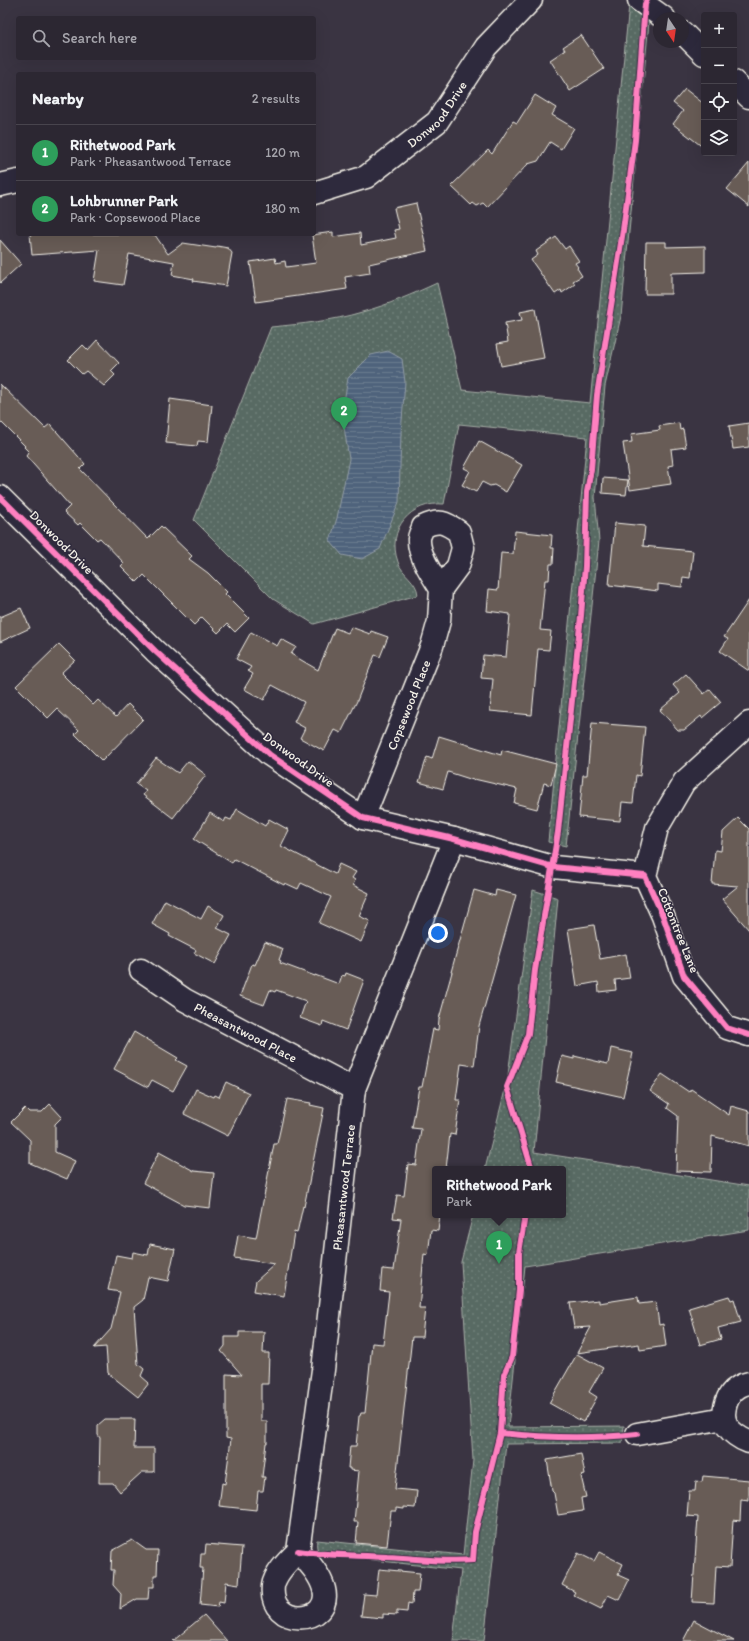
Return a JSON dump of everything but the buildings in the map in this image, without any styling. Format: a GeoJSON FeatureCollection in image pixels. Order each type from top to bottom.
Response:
{"type":"FeatureCollection","features":[{"type":"Feature","properties":{"kind":"street","name":"Donwood Drive"},"geometry":{"type":"LineString","coordinates":[[316,192],[366,177],[437,122],[486,47],[531,0]]}},
{"type":"Feature","properties":{"kind":"street"},"geometry":{"type":"LineString","coordinates":[[639,0],[665,12]]}},
{"type":"Feature","properties":{"kind":"street"},"geometry":{"type":"LineString","coordinates":[[689,39],[701,51]]}},
{"type":"Feature","properties":{"kind":"street"},"geometry":{"type":"LineString","coordinates":[[736,84],[749,97]]}},
{"type":"Feature","properties":{"kind":"street"},"geometry":{"type":"LineString","coordinates":[[0,185],[16,181]]}},
{"type":"Feature","properties":{"kind":"street","name":"Donwood Drive"},"geometry":{"type":"LineString","coordinates":[[0,497],[155,651],[270,755],[363,818],[454,838],[553,867],[645,876]]}},
{"type":"Feature","properties":{"kind":"street","name":"Copsewood Place"},"geometry":{"type":"LineString","coordinates":[[363,818],[432,646],[439,621],[441,589]]}},
{"type":"Feature","properties":{"kind":"street","name":"Cottontree Lane"},"geometry":{"type":"LineString","coordinates":[[749,723],[684,782],[657,828],[645,876],[663,916],[684,976],[727,1028],[749,1035]]}},
{"type":"Feature","properties":{"kind":"street","name":"Pheasantwood Terrace"},"geometry":{"type":"LineString","coordinates":[[298,1551],[323,1370],[354,1089],[454,838]]}},
{"type":"Feature","properties":{"kind":"street","name":"Pheasantwood Place"},"geometry":{"type":"LineString","coordinates":[[141,970],[185,1000],[354,1089]]}},
{"type":"Feature","properties":{"kind":"street"},"geometry":{"type":"LineString","coordinates":[[749,1383],[743,1384],[728,1397],[725,1402],[724,1418],[727,1426],[741,1439],[749,1442]]}},
{"type":"Feature","properties":{"kind":"street"},"geometry":{"type":"LineString","coordinates":[[637,1434],[724,1418]]}},
{"type":"Feature","properties":{"kind":"green space"},"geometry":{"type":"Polygon","coordinates":[[[629,5],[649,22],[621,316],[605,386],[595,497],[599,541],[566,846],[548,842],[587,437],[459,424],[444,504],[432,504],[421,507],[412,512],[404,520],[395,539],[395,550],[400,567],[415,585],[418,595],[314,624],[273,599],[194,520],[271,327],[317,322],[351,315],[391,303],[437,283],[462,390],[590,403],[629,5]]]}},
{"type":"Feature","properties":{"kind":"green space"},"geometry":{"type":"Polygon","coordinates":[[[533,890],[558,898],[534,1152],[749,1186],[749,1230],[525,1266],[508,1427],[624,1426],[622,1443],[506,1444],[484,1641],[453,1641],[461,1570],[319,1554],[317,1540],[463,1555],[473,1460],[461,1262],[472,1218],[566,1218],[566,1166],[486,1166],[507,1082],[533,890]]]}},
{"type":"Feature","properties":{"kind":"water"},"geometry":{"type":"Polygon","coordinates":[[[388,351],[402,359],[405,382],[401,433],[399,502],[380,549],[362,559],[342,555],[330,541],[337,518],[349,459],[342,414],[348,378],[371,355],[388,351]]]}},
{"type":"Feature","properties":{"kind":"cycle path"},"geometry":{"type":"LineString","coordinates":[[531,1166],[507,1087],[528,1034],[535,970],[558,832],[581,616],[585,566],[587,492],[591,469],[597,395],[623,230],[635,140],[645,4],[647,0]]}},
{"type":"Feature","properties":{"kind":"cycle path"},"geometry":{"type":"LineString","coordinates":[[0,497],[155,651],[270,755],[363,818],[454,839],[553,867],[645,876],[663,916],[684,976],[727,1028],[749,1035]]}},
{"type":"Feature","properties":{"kind":"cycle path"},"geometry":{"type":"LineString","coordinates":[[298,1551],[331,1555],[441,1561],[473,1560],[475,1532],[500,1433],[504,1375],[512,1357],[519,1290],[519,1253],[525,1218]]}},
{"type":"Feature","properties":{"kind":"cycle path"},"geometry":{"type":"LineString","coordinates":[[500,1433],[569,1437],[603,1437],[637,1434]]}},
{"type":"Feature","properties":{"kind":"place","name":"Lohbrunner Park"},"geometry":{"type":"Point","coordinates":[344,430]}},
{"type":"Feature","properties":{"kind":"place","name":"Rithetwood Park"},"geometry":{"type":"Point","coordinates":[499,1264]}}]}
